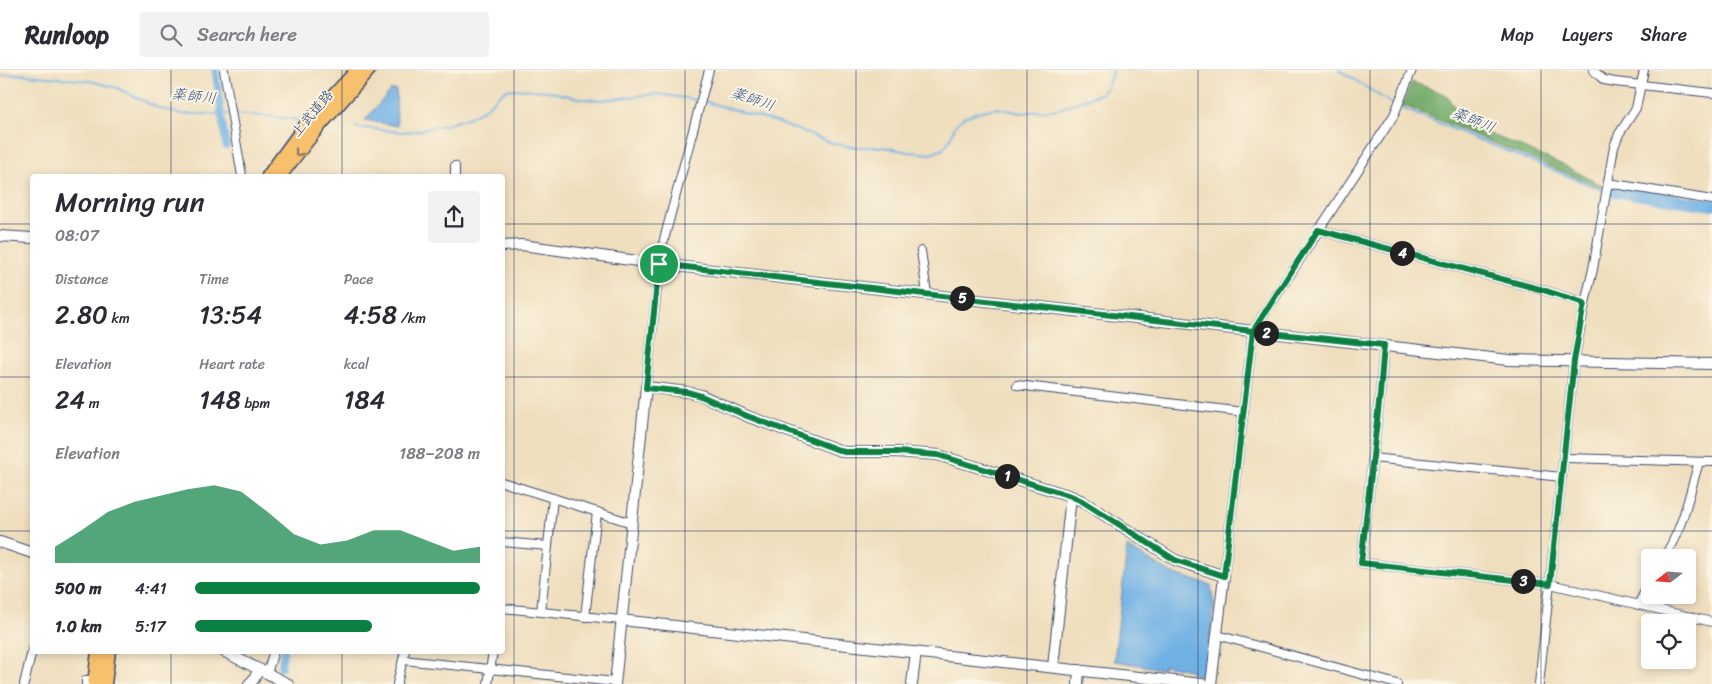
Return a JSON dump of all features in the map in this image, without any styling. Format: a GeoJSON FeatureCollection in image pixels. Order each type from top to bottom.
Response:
{"type":"FeatureCollection","features":[{"type":"Feature","properties":{"kind":"highway","name":"上武道路"},"geometry":{"type":"LineString","coordinates":[[270,174],[328,108],[357,70]]}},
{"type":"Feature","properties":{"kind":"highway","name":"上武道路"},"geometry":{"type":"LineString","coordinates":[[328,108],[369,70]]}},
{"type":"Feature","properties":{"kind":"highway","name":"上武道路"},"geometry":{"type":"LineString","coordinates":[[281,174],[310,129]]}},
{"type":"Feature","properties":{"kind":"highway"},"geometry":{"type":"LineString","coordinates":[[95,683],[98,654]]}},
{"type":"Feature","properties":{"kind":"highway"},"geometry":{"type":"LineString","coordinates":[[95,683],[108,654]]}},
{"type":"Feature","properties":{"kind":"street"},"geometry":{"type":"LineString","coordinates":[[224,70],[242,174]]}},
{"type":"Feature","properties":{"kind":"street"},"geometry":{"type":"LineString","coordinates":[[397,684],[404,655],[490,669],[615,683],[659,264],[678,182],[709,70]]}},
{"type":"Feature","properties":{"kind":"street"},"geometry":{"type":"LineString","coordinates":[[1211,684],[1253,331],[1394,115],[1412,70]]}},
{"type":"Feature","properties":{"kind":"street"},"geometry":{"type":"LineString","coordinates":[[1593,70],[1604,80],[1712,93]]}},
{"type":"Feature","properties":{"kind":"street"},"geometry":{"type":"LineString","coordinates":[[1539,684],[1574,361],[1584,303],[1594,269],[1615,141],[1636,108],[1644,70]]}},
{"type":"Feature","properties":{"kind":"street"},"geometry":{"type":"LineString","coordinates":[[455,166],[455,174]]}},
{"type":"Feature","properties":{"kind":"street"},"geometry":{"type":"LineString","coordinates":[[1608,183],[1712,200]]}},
{"type":"Feature","properties":{"kind":"street"},"geometry":{"type":"LineString","coordinates":[[1318,230],[1543,290],[1584,303]]}},
{"type":"Feature","properties":{"kind":"street"},"geometry":{"type":"LineString","coordinates":[[0,236],[30,238]]}},
{"type":"Feature","properties":{"kind":"street"},"geometry":{"type":"LineString","coordinates":[[505,246],[522,245],[659,264],[1509,360],[1712,364]]}},
{"type":"Feature","properties":{"kind":"street"},"geometry":{"type":"LineString","coordinates":[[921,251],[927,294]]}},
{"type":"Feature","properties":{"kind":"street"},"geometry":{"type":"LineString","coordinates":[[1384,345],[1361,563],[1550,584],[1712,622]]}},
{"type":"Feature","properties":{"kind":"street"},"geometry":{"type":"LineString","coordinates":[[1017,385],[1244,412]]}},
{"type":"Feature","properties":{"kind":"street"},"geometry":{"type":"LineString","coordinates":[[646,388],[687,392],[701,396],[747,416],[844,452],[897,452],[938,455],[1071,496],[1082,501],[1175,560],[1224,576]]}},
{"type":"Feature","properties":{"kind":"street"},"geometry":{"type":"LineString","coordinates":[[1372,458],[1562,477]]}},
{"type":"Feature","properties":{"kind":"street"},"geometry":{"type":"LineString","coordinates":[[1564,458],[1712,462]]}},
{"type":"Feature","properties":{"kind":"street"},"geometry":{"type":"LineString","coordinates":[[1669,549],[1680,527],[1699,462]]}},
{"type":"Feature","properties":{"kind":"street"},"geometry":{"type":"LineString","coordinates":[[505,483],[632,523]]}},
{"type":"Feature","properties":{"kind":"street"},"geometry":{"type":"LineString","coordinates":[[1053,667],[1071,496]]}},
{"type":"Feature","properties":{"kind":"street"},"geometry":{"type":"LineString","coordinates":[[541,612],[552,498]]}},
{"type":"Feature","properties":{"kind":"street"},"geometry":{"type":"LineString","coordinates":[[586,617],[597,512]]}},
{"type":"Feature","properties":{"kind":"street"},"geometry":{"type":"LineString","coordinates":[[0,542],[30,552]]}},
{"type":"Feature","properties":{"kind":"street"},"geometry":{"type":"LineString","coordinates":[[505,542],[548,546]]}},
{"type":"Feature","properties":{"kind":"street"},"geometry":{"type":"LineString","coordinates":[[1638,606],[1641,600]]}},
{"type":"Feature","properties":{"kind":"street"},"geometry":{"type":"LineString","coordinates":[[505,608],[1202,684]]}},
{"type":"Feature","properties":{"kind":"street"},"geometry":{"type":"LineString","coordinates":[[1217,635],[1397,684]]}},
{"type":"Feature","properties":{"kind":"street"},"geometry":{"type":"LineString","coordinates":[[912,684],[916,652]]}},
{"type":"Feature","properties":{"kind":"street"},"geometry":{"type":"LineString","coordinates":[[24,684],[31,654]]}},
{"type":"Feature","properties":{"kind":"street"},"geometry":{"type":"LineString","coordinates":[[229,654],[288,684]]}},
{"type":"Feature","properties":{"kind":"street"},"geometry":{"type":"LineString","coordinates":[[249,684],[263,671],[272,654]]}},
{"type":"Feature","properties":{"kind":"street"},"geometry":{"type":"LineString","coordinates":[[488,684],[492,654]]}},
{"type":"Feature","properties":{"kind":"street"},"geometry":{"type":"LineString","coordinates":[[1078,684],[1079,670]]}},
{"type":"Feature","properties":{"kind":"green space"},"geometry":{"type":"Polygon","coordinates":[[[1412,82],[1445,94],[1467,124],[1563,165],[1602,185],[1602,188],[1402,105],[1412,82]]]}},
{"type":"Feature","properties":{"kind":"water"},"geometry":{"type":"Polygon","coordinates":[[[391,90],[396,90],[397,126],[365,120],[391,90]]]}},
{"type":"Feature","properties":{"kind":"water"},"geometry":{"type":"Polygon","coordinates":[[[1127,547],[1171,573],[1211,585],[1214,608],[1205,676],[1195,675],[1189,670],[1164,665],[1162,669],[1114,661],[1127,547]]]}},
{"type":"Feature","properties":{"kind":"waterway"},"geometry":{"type":"LineString","coordinates":[[215,70],[226,146]]}},
{"type":"Feature","properties":{"kind":"waterway","name":"薬師川"},"geometry":{"type":"LineString","coordinates":[[703,101],[776,122],[832,143],[852,147],[883,147],[931,154],[943,149],[950,139],[955,126],[964,117],[997,108],[1022,113],[1059,109],[1102,93],[1107,87],[1113,70]]}},
{"type":"Feature","properties":{"kind":"waterway","name":"薬師川"},"geometry":{"type":"LineString","coordinates":[[1339,70],[1394,105]]}},
{"type":"Feature","properties":{"kind":"waterway","name":"薬師川"},"geometry":{"type":"LineString","coordinates":[[0,76],[16,74],[89,81],[115,87],[158,108],[181,114],[228,114]]}},
{"type":"Feature","properties":{"kind":"waterway","name":"薬師川"},"geometry":{"type":"LineString","coordinates":[[355,127],[400,132],[445,125],[468,118],[484,109],[505,90],[547,91],[583,99],[601,100],[657,94],[698,100]]}},
{"type":"Feature","properties":{"kind":"waterway","name":"薬師川"},"geometry":{"type":"LineString","coordinates":[[1399,107],[1602,190]]}},
{"type":"Feature","properties":{"kind":"waterway","name":"薬師川"},"geometry":{"type":"LineString","coordinates":[[233,114],[279,117],[303,121]]}},
{"type":"Feature","properties":{"kind":"waterway","name":"薬師川"},"geometry":{"type":"LineString","coordinates":[[1613,191],[1712,205]]}},
{"type":"Feature","properties":{"kind":"waterway"},"geometry":{"type":"LineString","coordinates":[[281,668],[283,654]]}},
{"type":"Feature","properties":{"kind":"route"},"geometry":{"type":"LineString","coordinates":[[659,264],[646,388],[687,392],[701,396],[747,416],[844,452],[897,452],[938,455],[1071,496],[1082,501],[1175,560],[1224,576],[1253,331],[1384,345],[1361,563],[1550,584],[1574,361],[1584,303],[1543,290],[1318,230],[1253,331],[659,264]]}}]}
